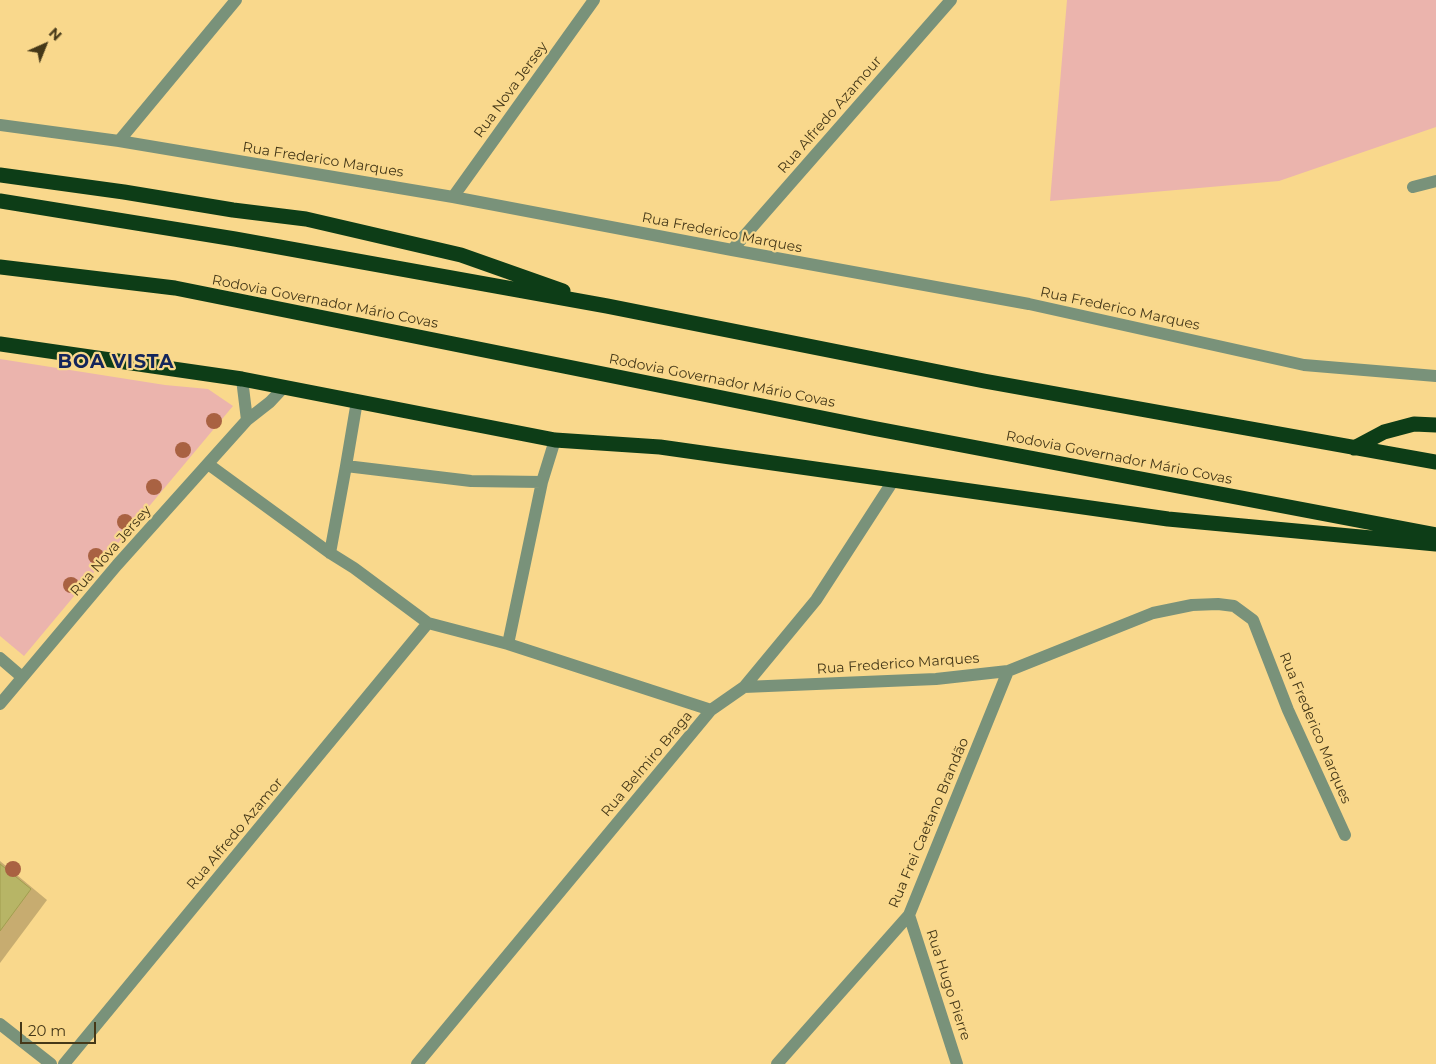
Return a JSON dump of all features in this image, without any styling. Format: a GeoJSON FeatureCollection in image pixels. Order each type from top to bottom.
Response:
{"type":"FeatureCollection","features":[{"type":"Feature","properties":{"kind":"highway"},"geometry":{"type":"LineString","coordinates":[[0,175],[306,219],[461,255],[607,306]]}},
{"type":"Feature","properties":{"kind":"highway"},"geometry":{"type":"LineString","coordinates":[[0,201],[235,239],[607,306],[984,381],[1436,462]]}},
{"type":"Feature","properties":{"kind":"highway","name":"Rodovia Governador Mário Covas"},"geometry":{"type":"LineString","coordinates":[[0,267],[175,288],[872,428],[1436,535]]}},
{"type":"Feature","properties":{"kind":"highway"},"geometry":{"type":"LineString","coordinates":[[0,344],[242,379],[462,420],[496,429],[555,440],[660,447],[812,467],[1168,519],[1436,544]]}},
{"type":"Feature","properties":{"kind":"highway"},"geometry":{"type":"LineString","coordinates":[[1354,448],[1384,432],[1414,424],[1436,425]]}},
{"type":"Feature","properties":{"kind":"street"},"geometry":{"type":"LineString","coordinates":[[119,141],[236,0]]}},
{"type":"Feature","properties":{"kind":"street","name":"Rua Nova Jersey"},"geometry":{"type":"LineString","coordinates":[[453,196],[594,0]]}},
{"type":"Feature","properties":{"kind":"street","name":"Rua Alfredo Azamour"},"geometry":{"type":"LineString","coordinates":[[732,250],[951,0]]}},
{"type":"Feature","properties":{"kind":"street","name":"Rua Frederico Marques"},"geometry":{"type":"LineString","coordinates":[[0,126],[119,141],[453,196],[732,250],[1029,304],[1304,365],[1436,376]]}},
{"type":"Feature","properties":{"kind":"street"},"geometry":{"type":"LineString","coordinates":[[1413,187],[1436,181]]}},
{"type":"Feature","properties":{"kind":"street"},"geometry":{"type":"LineString","coordinates":[[242,379],[247,420]]}},
{"type":"Feature","properties":{"kind":"street","name":"Rua Nova Jersey"},"geometry":{"type":"LineString","coordinates":[[0,704],[117,565],[247,420],[284,388]]}},
{"type":"Feature","properties":{"kind":"street"},"geometry":{"type":"LineString","coordinates":[[330,553],[356,401]]}},
{"type":"Feature","properties":{"kind":"street"},"geometry":{"type":"LineString","coordinates":[[508,644],[542,482],[555,440]]}},
{"type":"Feature","properties":{"kind":"street"},"geometry":{"type":"LineString","coordinates":[[208,464],[428,623],[508,644],[712,710]]}},
{"type":"Feature","properties":{"kind":"street"},"geometry":{"type":"LineString","coordinates":[[346,466],[471,481],[542,482]]}},
{"type":"Feature","properties":{"kind":"street","name":"Rua Belmiro Braga"},"geometry":{"type":"LineString","coordinates":[[416,1064],[712,710],[744,687],[816,600],[893,480]]}},
{"type":"Feature","properties":{"kind":"street","name":"Rua Frederico Marques"},"geometry":{"type":"LineString","coordinates":[[744,687],[936,679],[1008,671],[1153,613],[1192,605],[1218,604],[1234,606],[1253,620],[1288,710],[1345,835]]}},
{"type":"Feature","properties":{"kind":"street","name":"Rua Alfredo Azamor"},"geometry":{"type":"LineString","coordinates":[[64,1064],[428,623]]}},
{"type":"Feature","properties":{"kind":"street"},"geometry":{"type":"LineString","coordinates":[[0,658],[22,677]]}},
{"type":"Feature","properties":{"kind":"street","name":"Rua Frei Caetano Brandão"},"geometry":{"type":"LineString","coordinates":[[777,1064],[909,915],[1008,671]]}},
{"type":"Feature","properties":{"kind":"street","name":"Rua Hugo Pierre"},"geometry":{"type":"LineString","coordinates":[[909,915],[957,1064]]}},
{"type":"Feature","properties":{"kind":"street"},"geometry":{"type":"LineString","coordinates":[[0,1024],[51,1064]]}},
{"type":"Feature","properties":{"kind":"shaded area"},"geometry":{"type":"Polygon","coordinates":[[[1067,0],[1436,0],[1436,127],[1279,181],[1050,201],[1067,0]]]}},
{"type":"Feature","properties":{"kind":"shaded area"},"geometry":{"type":"Polygon","coordinates":[[[0,359],[165,385],[208,389],[233,406],[24,656],[0,636],[0,359]]]}},
{"type":"Feature","properties":{"kind":"building"},"geometry":{"type":"Polygon","coordinates":[[[0,864],[31,889],[0,931],[0,864]]]}},
{"type":"Feature","properties":{"kind":"district","name":"BOA VISTA"},"geometry":{"type":"Point","coordinates":[116,362]}}]}
